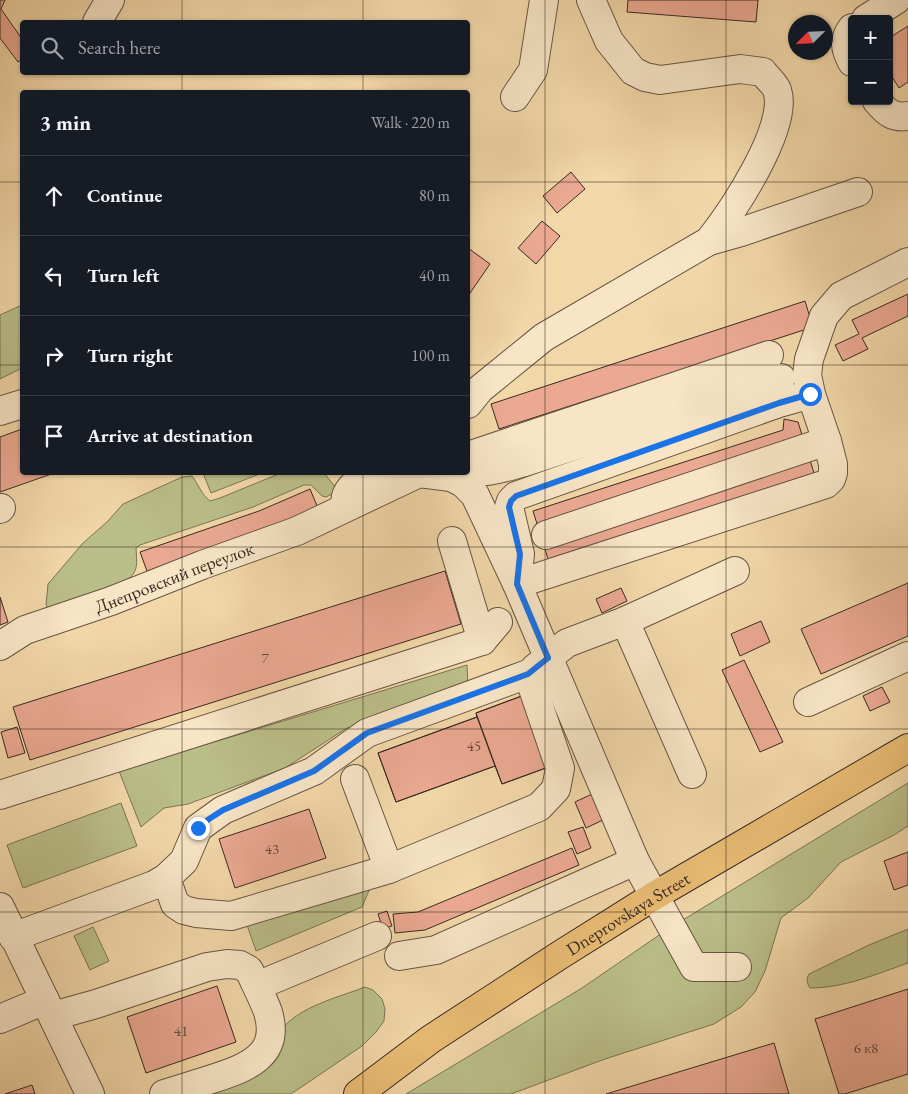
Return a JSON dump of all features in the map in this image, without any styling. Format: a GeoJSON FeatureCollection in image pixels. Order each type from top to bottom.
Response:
{"type":"FeatureCollection","features":[{"type":"Feature","properties":{"kind":"main road","name":"Dneprovskaya Street"},"geometry":{"type":"LineString","coordinates":[[358,1094],[430,1040],[560,955],[654,896],[908,748]]}},
{"type":"Feature","properties":{"kind":"street"},"geometry":{"type":"LineString","coordinates":[[98,20],[110,0]]}},
{"type":"Feature","properties":{"kind":"street"},"geometry":{"type":"LineString","coordinates":[[515,98],[533,70],[544,0]]}},
{"type":"Feature","properties":{"kind":"street"},"geometry":{"type":"LineString","coordinates":[[591,0],[609,42],[633,71],[645,77],[660,80],[740,70],[763,72],[777,89],[780,106],[776,126],[760,163],[718,230],[709,241]]}},
{"type":"Feature","properties":{"kind":"street"},"geometry":{"type":"LineString","coordinates":[[872,15],[896,0]]}},
{"type":"Feature","properties":{"kind":"street"},"geometry":{"type":"LineString","coordinates":[[848,35],[845,41],[848,54]]}},
{"type":"Feature","properties":{"kind":"street"},"geometry":{"type":"LineString","coordinates":[[880,105],[886,113],[897,117],[908,116]]}},
{"type":"Feature","properties":{"kind":"street"},"geometry":{"type":"LineString","coordinates":[[470,402],[480,389],[544,337],[709,241],[858,192]]}},
{"type":"Feature","properties":{"kind":"street"},"geometry":{"type":"LineString","coordinates":[[517,584],[826,484],[833,473],[833,464],[810,394],[806,375],[809,359],[824,316],[832,304],[841,296],[908,262]]}},
{"type":"Feature","properties":{"kind":"street"},"geometry":{"type":"LineString","coordinates":[[470,455],[775,366],[517,464],[502,468],[470,470]]}},
{"type":"Feature","properties":{"kind":"street"},"geometry":{"type":"LineString","coordinates":[[517,584],[520,554],[509,507],[511,501],[516,496],[779,403],[810,394]]}},
{"type":"Feature","properties":{"kind":"street"},"geometry":{"type":"LineString","coordinates":[[0,411],[20,405]]}},
{"type":"Feature","properties":{"kind":"street"},"geometry":{"type":"LineString","coordinates":[[546,535],[827,442]]}},
{"type":"Feature","properties":{"kind":"street"},"geometry":{"type":"LineString","coordinates":[[346,508],[344,500],[348,490],[368,475]]}},
{"type":"Feature","properties":{"kind":"street","name":"Днепровский переулок"},"geometry":{"type":"LineString","coordinates":[[0,646],[25,630],[111,601],[202,564],[297,531],[416,475]]}},
{"type":"Feature","properties":{"kind":"street"},"geometry":{"type":"LineString","coordinates":[[166,878],[175,904],[184,910],[231,916],[389,869],[539,808],[556,789],[560,768],[538,666],[517,584],[475,495],[463,483],[451,477],[436,475]]}},
{"type":"Feature","properties":{"kind":"street"},"geometry":{"type":"LineString","coordinates":[[0,796],[490,631],[452,541]]}},
{"type":"Feature","properties":{"kind":"street"},"geometry":{"type":"LineString","coordinates":[[14,936],[154,885],[166,878],[184,861],[198,828],[209,819],[223,810],[314,771],[367,733],[538,666],[567,643],[625,621],[735,572]]}},
{"type":"Feature","properties":{"kind":"street"},"geometry":{"type":"LineString","coordinates":[[625,621],[692,774]]}},
{"type":"Feature","properties":{"kind":"street"},"geometry":{"type":"LineString","coordinates":[[808,702],[908,656]]}},
{"type":"Feature","properties":{"kind":"street"},"geometry":{"type":"LineString","coordinates":[[538,666],[635,861],[694,966],[737,967]]}},
{"type":"Feature","properties":{"kind":"street"},"geometry":{"type":"LineString","coordinates":[[355,779],[389,869]]}},
{"type":"Feature","properties":{"kind":"street"},"geometry":{"type":"LineString","coordinates":[[399,956],[436,950],[635,861]]}},
{"type":"Feature","properties":{"kind":"street"},"geometry":{"type":"LineString","coordinates":[[0,907],[90,1094]]}},
{"type":"Feature","properties":{"kind":"street"},"geometry":{"type":"LineString","coordinates":[[257,986],[377,936]]}},
{"type":"Feature","properties":{"kind":"street"},"geometry":{"type":"LineString","coordinates":[[0,1020],[49,1008],[96,1004],[207,967],[227,964],[240,965],[249,970],[268,1013],[269,1044],[257,1059],[241,1070],[164,1094]]}},
{"type":"Feature","properties":{"kind":"green space"},"geometry":{"type":"Polygon","coordinates":[[[20,306],[20,369],[0,379],[0,315],[20,306]]]}},
{"type":"Feature","properties":{"kind":"green space"},"geometry":{"type":"Polygon","coordinates":[[[204,475],[257,475],[211,493],[204,475]]]}},
{"type":"Feature","properties":{"kind":"green space"},"geometry":{"type":"Polygon","coordinates":[[[276,475],[326,475],[336,488],[334,493],[326,497],[322,496],[311,485],[304,485],[253,507],[140,545],[136,548],[136,568],[132,576],[123,583],[49,610],[46,605],[48,584],[83,543],[108,521],[123,504],[182,477],[192,476],[210,501],[276,475]]]}},
{"type":"Feature","properties":{"kind":"green space"},"geometry":{"type":"Polygon","coordinates":[[[467,665],[468,687],[347,728],[285,768],[188,804],[164,808],[141,827],[119,771],[467,665]]]}},
{"type":"Feature","properties":{"kind":"green space"},"geometry":{"type":"Polygon","coordinates":[[[908,783],[908,826],[841,862],[808,898],[781,918],[765,971],[755,992],[741,1007],[714,1024],[605,1059],[511,1094],[406,1094],[582,988],[668,929],[908,783]]]}},
{"type":"Feature","properties":{"kind":"green space"},"geometry":{"type":"Polygon","coordinates":[[[121,803],[137,846],[23,888],[7,845],[121,803]]]}},
{"type":"Feature","properties":{"kind":"green space"},"geometry":{"type":"Polygon","coordinates":[[[373,881],[362,907],[256,951],[246,922],[373,881]]]}},
{"type":"Feature","properties":{"kind":"green space"},"geometry":{"type":"Polygon","coordinates":[[[93,927],[109,961],[90,970],[74,936],[93,927]]]}},
{"type":"Feature","properties":{"kind":"green space"},"geometry":{"type":"Polygon","coordinates":[[[908,929],[908,963],[872,976],[835,986],[810,988],[808,985],[807,978],[809,974],[869,945],[908,929]]]}},
{"type":"Feature","properties":{"kind":"green space"},"geometry":{"type":"Polygon","coordinates":[[[365,987],[373,990],[382,999],[385,1009],[384,1021],[362,1046],[291,1094],[204,1094],[298,1015],[320,1004],[365,987]]]}},
{"type":"Feature","properties":{"kind":"building"},"geometry":{"type":"Polygon","coordinates":[[[0,0],[5,0],[1,9],[20,36],[20,60],[18,62],[0,38],[0,0]]]}},
{"type":"Feature","properties":{"kind":"building"},"geometry":{"type":"Polygon","coordinates":[[[628,0],[758,0],[756,22],[627,12],[628,0]]]}},
{"type":"Feature","properties":{"kind":"building"},"geometry":{"type":"Polygon","coordinates":[[[908,26],[908,82],[899,88],[893,78],[893,35],[908,26]]]}},
{"type":"Feature","properties":{"kind":"building"},"geometry":{"type":"Polygon","coordinates":[[[571,172],[585,189],[557,213],[543,196],[571,172]]]}},
{"type":"Feature","properties":{"kind":"building"},"geometry":{"type":"Polygon","coordinates":[[[542,221],[560,236],[536,264],[518,248],[542,221]]]}},
{"type":"Feature","properties":{"kind":"building"},"geometry":{"type":"Polygon","coordinates":[[[470,249],[490,264],[470,293],[470,249]]]}},
{"type":"Feature","properties":{"kind":"building"},"geometry":{"type":"Polygon","coordinates":[[[908,294],[908,316],[862,338],[868,349],[843,361],[835,345],[859,334],[852,320],[908,294]]]}},
{"type":"Feature","properties":{"kind":"building"},"geometry":{"type":"Polygon","coordinates":[[[805,301],[813,327],[499,429],[491,404],[805,301]]]}},
{"type":"Feature","properties":{"kind":"building"},"geometry":{"type":"Polygon","coordinates":[[[784,419],[798,422],[814,473],[548,559],[533,511],[783,430],[784,419]]]}},
{"type":"Feature","properties":{"kind":"building"},"geometry":{"type":"Polygon","coordinates":[[[20,430],[20,475],[48,475],[0,492],[0,437],[20,430]]]}},
{"type":"Feature","properties":{"kind":"building"},"geometry":{"type":"Polygon","coordinates":[[[310,489],[318,508],[265,531],[147,571],[140,552],[259,511],[310,489]]]}},
{"type":"Feature","properties":{"kind":"building"},"geometry":{"type":"Polygon","coordinates":[[[445,571],[461,624],[30,760],[13,707],[445,571]]]}},
{"type":"Feature","properties":{"kind":"building"},"geometry":{"type":"Polygon","coordinates":[[[908,583],[908,636],[821,674],[801,629],[908,583]]]}},
{"type":"Feature","properties":{"kind":"building"},"geometry":{"type":"Polygon","coordinates":[[[621,588],[627,601],[602,613],[596,599],[621,588]]]}},
{"type":"Feature","properties":{"kind":"building"},"geometry":{"type":"Polygon","coordinates":[[[0,597],[8,622],[0,625],[0,597]]]}},
{"type":"Feature","properties":{"kind":"building"},"geometry":{"type":"Polygon","coordinates":[[[761,621],[770,642],[740,656],[731,634],[761,621]]]}},
{"type":"Feature","properties":{"kind":"building"},"geometry":{"type":"Polygon","coordinates":[[[744,660],[783,742],[760,752],[722,670],[744,660]]]}},
{"type":"Feature","properties":{"kind":"building"},"geometry":{"type":"Polygon","coordinates":[[[882,687],[890,702],[870,711],[863,696],[882,687]]]}},
{"type":"Feature","properties":{"kind":"building"},"geometry":{"type":"Polygon","coordinates":[[[527,694],[554,765],[502,784],[495,766],[396,802],[378,753],[477,717],[476,713],[527,694]]]}},
{"type":"Feature","properties":{"kind":"building"},"geometry":{"type":"Polygon","coordinates":[[[527,694],[554,765],[502,784],[476,713],[527,694]]]}},
{"type":"Feature","properties":{"kind":"building"},"geometry":{"type":"Polygon","coordinates":[[[477,717],[495,766],[396,802],[378,753],[477,717]]]}},
{"type":"Feature","properties":{"kind":"building"},"geometry":{"type":"Polygon","coordinates":[[[17,727],[25,753],[8,758],[1,732],[17,727]]]}},
{"type":"Feature","properties":{"kind":"building"},"geometry":{"type":"Polygon","coordinates":[[[592,794],[603,820],[586,828],[575,802],[592,794]]]}},
{"type":"Feature","properties":{"kind":"building"},"geometry":{"type":"Polygon","coordinates":[[[309,809],[326,858],[235,888],[219,839],[309,809]]]}},
{"type":"Feature","properties":{"kind":"building"},"geometry":{"type":"Polygon","coordinates":[[[583,827],[591,848],[577,854],[568,832],[583,827]]]}},
{"type":"Feature","properties":{"kind":"building"},"geometry":{"type":"Polygon","coordinates":[[[572,848],[579,865],[425,930],[395,933],[393,914],[418,912],[572,848]]]}},
{"type":"Feature","properties":{"kind":"building"},"geometry":{"type":"Polygon","coordinates":[[[908,852],[908,885],[894,890],[884,861],[908,852]]]}},
{"type":"Feature","properties":{"kind":"building"},"geometry":{"type":"Polygon","coordinates":[[[387,911],[392,926],[383,929],[378,914],[387,911]]]}},
{"type":"Feature","properties":{"kind":"building"},"geometry":{"type":"Polygon","coordinates":[[[217,986],[236,1042],[146,1073],[127,1017],[217,986]]]}},
{"type":"Feature","properties":{"kind":"building"},"geometry":{"type":"Polygon","coordinates":[[[908,989],[908,1074],[845,1094],[839,1094],[815,1019],[908,989]]]}},
{"type":"Feature","properties":{"kind":"building"},"geometry":{"type":"Polygon","coordinates":[[[774,1043],[789,1094],[606,1094],[774,1043]]]}},
{"type":"Feature","properties":{"kind":"building"},"geometry":{"type":"Polygon","coordinates":[[[32,1085],[35,1094],[5,1094],[32,1085]]]}},
{"type":"Feature","properties":{"kind":"route"},"geometry":{"type":"LineString","coordinates":[[198,828],[223,810],[314,771],[367,733],[528,674],[548,658],[517,584],[520,554],[509,507],[511,501],[516,496],[779,403],[810,394]]}}]}
